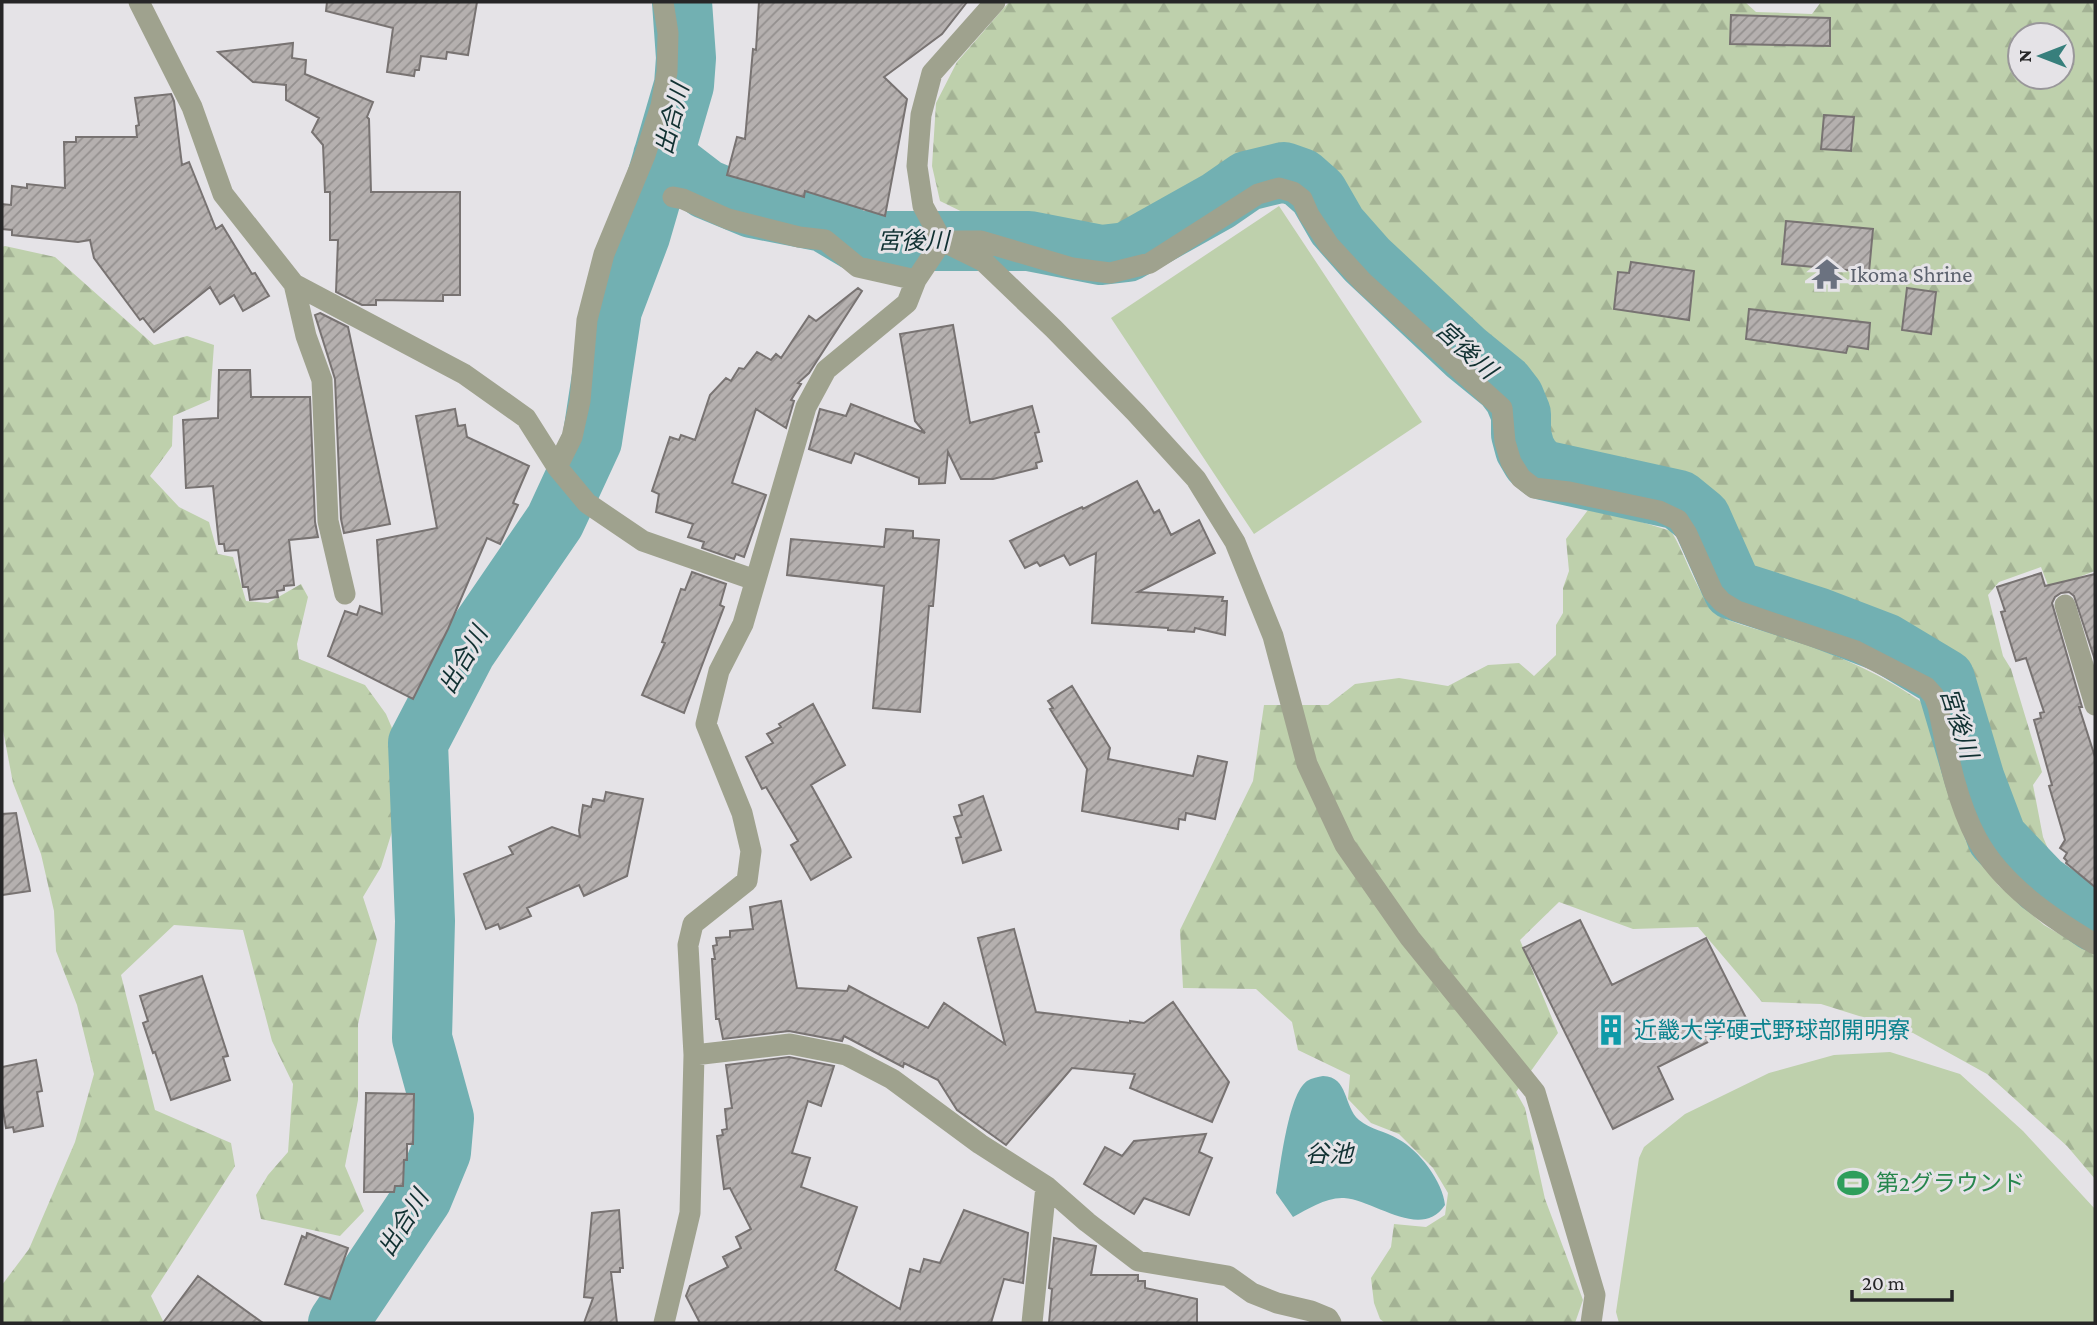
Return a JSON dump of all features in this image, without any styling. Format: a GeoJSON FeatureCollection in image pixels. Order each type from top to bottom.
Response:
{"type":"FeatureCollection","features":[{"type":"Feature","properties":{"kind":"street"},"geometry":{"type":"LineString","coordinates":[[139,2],[192,107],[223,194],[295,284],[464,374],[526,418],[556,467],[587,502],[643,541],[755,580]]}},
{"type":"Feature","properties":{"kind":"street"},"geometry":{"type":"LineString","coordinates":[[556,467],[572,437],[580,401],[587,320],[604,254],[645,155],[661,106],[667,72],[668,33],[663,2]]}},
{"type":"Feature","properties":{"kind":"street"},"geometry":{"type":"LineString","coordinates":[[995,2],[932,73],[921,115],[917,166],[923,206],[942,241],[983,261],[1136,413],[1196,479],[1236,542],[1273,636],[1307,764],[1345,845],[1410,938],[1535,1092],[1595,1296],[1591,1323]]}},
{"type":"Feature","properties":{"kind":"street"},"geometry":{"type":"LineString","coordinates":[[942,241],[981,241],[1072,268],[1110,273],[1150,264],[1258,194],[1279,188],[1293,192],[1302,199],[1329,245],[1363,282],[1502,408],[1505,442],[1511,462],[1521,478],[1534,488],[1569,492],[1659,511],[1678,520],[1713,592],[1722,602],[1737,611],[1856,651],[1926,687],[1938,706],[1962,806],[1978,840],[1999,870],[2027,897],[2095,944]]}},
{"type":"Feature","properties":{"kind":"street"},"geometry":{"type":"LineString","coordinates":[[673,197],[728,219],[799,237],[825,240],[858,267],[916,280]]}},
{"type":"Feature","properties":{"kind":"street"},"geometry":{"type":"LineString","coordinates":[[664,1323],[690,1213],[694,1055],[688,945],[694,924],[747,881],[751,851],[742,813],[706,724],[719,671],[743,624],[806,407],[826,370],[907,303],[916,280],[942,241]]}},
{"type":"Feature","properties":{"kind":"street"},"geometry":{"type":"LineString","coordinates":[[295,284],[306,336],[322,380],[328,521],[345,594]]}},
{"type":"Feature","properties":{"kind":"street"},"geometry":{"type":"LineString","coordinates":[[2064,605],[2095,705]]}},
{"type":"Feature","properties":{"kind":"street"},"geometry":{"type":"LineString","coordinates":[[694,1055],[790,1044],[846,1055],[892,1079],[980,1144],[1046,1186],[1138,1261],[1228,1276],[1252,1293],[1277,1303],[1311,1311],[1328,1318],[1331,1323]]}},
{"type":"Feature","properties":{"kind":"street"},"geometry":{"type":"LineString","coordinates":[[1032,1323],[1046,1186]]}},
{"type":"Feature","properties":{"kind":"green space"},"geometry":{"type":"Polygon","coordinates":[[[1009,2],[1745,2],[1756,12],[1812,14],[1821,2],[2095,2],[2095,571],[2049,588],[2041,567],[1999,582],[1988,595],[2003,656],[2011,669],[2042,772],[2033,785],[2043,837],[2056,868],[2044,873],[2014,847],[1978,777],[1964,709],[1951,674],[1891,639],[1750,589],[1736,581],[1712,526],[1694,499],[1642,483],[1570,473],[1541,463],[1531,452],[1529,412],[1515,386],[1407,291],[1348,231],[1321,180],[1286,162],[1252,172],[1126,245],[1089,246],[1051,233],[1017,232],[987,224],[940,201],[932,166],[936,103],[957,62],[1009,2]]]}},
{"type":"Feature","properties":{"kind":"green space"},"geometry":{"type":"Polygon","coordinates":[[[1279,206],[1422,422],[1254,534],[1111,318],[1279,206]]]}},
{"type":"Feature","properties":{"kind":"green space"},"geometry":{"type":"Polygon","coordinates":[[[2,247],[55,257],[154,345],[187,336],[214,345],[210,400],[173,416],[172,446],[150,476],[179,507],[209,522],[218,554],[233,557],[246,601],[268,603],[301,584],[308,597],[297,644],[299,659],[365,685],[386,714],[400,747],[400,806],[381,867],[363,897],[377,940],[358,1024],[358,1100],[345,1166],[364,1211],[340,1236],[261,1219],[256,1195],[268,1175],[288,1152],[293,1084],[272,1041],[243,930],[174,925],[121,975],[155,1110],[231,1143],[235,1166],[151,1296],[164,1323],[2,1323],[2,1285],[29,1249],[75,1142],[94,1074],[77,1005],[56,951],[54,911],[41,854],[13,783],[2,725],[2,247]]]}},
{"type":"Feature","properties":{"kind":"green space"},"geometry":{"type":"Polygon","coordinates":[[[1588,510],[1671,531],[1703,595],[1723,617],[1842,659],[1877,675],[1927,706],[1946,787],[1966,841],[1998,885],[2044,925],[2095,955],[2095,1179],[2067,1146],[1987,1074],[1913,1033],[1821,1004],[1762,1002],[1698,927],[1633,929],[1559,902],[1520,940],[1558,1033],[1516,1092],[1525,1108],[1545,1199],[1583,1300],[1575,1323],[1385,1323],[1380,1319],[1374,1303],[1371,1278],[1391,1247],[1394,1224],[1426,1227],[1445,1215],[1448,1193],[1433,1168],[1399,1134],[1371,1123],[1348,1099],[1350,1075],[1298,1050],[1292,1022],[1256,989],[1183,988],[1180,930],[1253,781],[1264,705],[1328,705],[1355,684],[1399,678],[1448,686],[1488,665],[1519,663],[1534,676],[1556,655],[1556,625],[1563,613],[1563,588],[1569,571],[1566,539],[1588,510]]]}},
{"type":"Feature","properties":{"kind":"green space","name":"第2グラウンド"},"geometry":{"type":"Polygon","coordinates":[[[1890,1052],[1960,1074],[2023,1131],[2095,1209],[2095,1323],[1619,1323],[1616,1312],[1639,1158],[1644,1147],[1685,1114],[1769,1073],[1834,1055],[1890,1052]]]}},
{"type":"Feature","properties":{"kind":"water","name":"谷池"},"geometry":{"type":"Polygon","coordinates":[[[1323,1076],[1337,1081],[1342,1087],[1359,1120],[1398,1139],[1422,1159],[1435,1177],[1443,1196],[1445,1205],[1435,1215],[1411,1219],[1356,1200],[1337,1198],[1324,1201],[1293,1217],[1276,1193],[1286,1133],[1300,1089],[1307,1081],[1323,1076]]]}},
{"type":"Feature","properties":{"kind":"building"},"geometry":{"type":"Polygon","coordinates":[[[327,2],[477,2],[468,55],[447,52],[446,59],[421,56],[419,70],[415,70],[414,76],[387,72],[393,28],[326,11],[327,2]]]}},
{"type":"Feature","properties":{"kind":"building"},"geometry":{"type":"Polygon","coordinates":[[[759,2],[967,2],[942,34],[884,77],[907,99],[885,216],[805,191],[804,197],[727,175],[737,137],[745,139],[759,2]]]}},
{"type":"Feature","properties":{"kind":"building"},"geometry":{"type":"Polygon","coordinates":[[[1731,15],[1830,18],[1830,46],[1730,44],[1731,15]]]}},
{"type":"Feature","properties":{"kind":"building"},"geometry":{"type":"Polygon","coordinates":[[[293,43],[292,58],[306,60],[305,74],[373,102],[367,117],[371,192],[460,192],[460,295],[443,295],[443,301],[376,300],[376,305],[362,305],[336,292],[338,240],[330,240],[330,192],[325,192],[323,145],[312,132],[319,118],[286,100],[286,85],[253,82],[218,52],[293,43]]]}},
{"type":"Feature","properties":{"kind":"building"},"geometry":{"type":"Polygon","coordinates":[[[171,94],[182,165],[189,162],[216,229],[222,225],[269,296],[243,311],[234,295],[220,304],[210,287],[154,332],[143,318],[140,320],[94,258],[90,240],[78,242],[12,235],[12,230],[2,229],[2,204],[11,205],[12,186],[27,188],[27,184],[65,188],[64,142],[76,142],[76,137],[137,137],[136,126],[139,125],[135,98],[171,94]]]}},
{"type":"Feature","properties":{"kind":"building"},"geometry":{"type":"Polygon","coordinates":[[[1824,115],[1854,117],[1851,151],[1821,149],[1824,115]]]}},
{"type":"Feature","properties":{"kind":"building"},"geometry":{"type":"Polygon","coordinates":[[[1786,221],[1873,229],[1869,272],[1782,264],[1786,221]]]}},
{"type":"Feature","properties":{"kind":"building"},"geometry":{"type":"Polygon","coordinates":[[[1631,262],[1694,271],[1689,320],[1614,309],[1618,272],[1629,273],[1631,262]]]}},
{"type":"Feature","properties":{"kind":"building"},"geometry":{"type":"Polygon","coordinates":[[[858,288],[862,291],[809,373],[798,383],[801,384],[791,400],[794,401],[786,428],[756,409],[732,483],[766,495],[744,557],[736,554],[734,559],[702,548],[704,542],[688,537],[693,524],[656,512],[659,494],[652,491],[670,437],[679,440],[681,435],[695,440],[710,395],[726,378],[731,381],[739,368],[744,369],[757,352],[771,360],[776,354],[781,358],[809,316],[816,321],[858,288]]]}},
{"type":"Feature","properties":{"kind":"building"},"geometry":{"type":"Polygon","coordinates":[[[1907,288],[1936,292],[1931,334],[1902,330],[1907,288]]]}},
{"type":"Feature","properties":{"kind":"building"},"geometry":{"type":"Polygon","coordinates":[[[1749,309],[1870,323],[1868,349],[1848,346],[1846,353],[1746,339],[1749,309]]]}},
{"type":"Feature","properties":{"kind":"building"},"geometry":{"type":"Polygon","coordinates":[[[320,313],[348,327],[390,524],[344,533],[341,519],[335,379],[315,315],[320,313]]]}},
{"type":"Feature","properties":{"kind":"building"},"geometry":{"type":"Polygon","coordinates":[[[953,325],[970,423],[1032,406],[1039,432],[1035,433],[1042,461],[1036,463],[1037,468],[993,479],[961,479],[948,452],[945,483],[919,484],[919,478],[855,453],[851,463],[809,449],[820,409],[846,416],[851,404],[925,433],[915,421],[900,334],[953,325]]]}},
{"type":"Feature","properties":{"kind":"building"},"geometry":{"type":"Polygon","coordinates":[[[219,370],[250,370],[251,397],[310,397],[315,522],[318,537],[289,540],[294,585],[284,586],[284,590],[277,591],[278,597],[250,600],[248,587],[243,587],[238,550],[225,551],[224,544],[219,544],[213,486],[186,488],[183,420],[218,418],[219,370]]]}},
{"type":"Feature","properties":{"kind":"building"},"geometry":{"type":"Polygon","coordinates":[[[455,409],[458,426],[465,425],[467,437],[529,466],[513,503],[518,505],[500,544],[487,538],[448,629],[413,699],[328,656],[345,611],[357,615],[360,606],[382,614],[377,540],[437,528],[416,416],[455,409]]]}},
{"type":"Feature","properties":{"kind":"building"},"geometry":{"type":"Polygon","coordinates":[[[1137,481],[1154,513],[1159,510],[1171,535],[1199,520],[1215,553],[1138,592],[1223,597],[1222,601],[1227,601],[1225,635],[1195,628],[1194,632],[1092,623],[1096,553],[1070,565],[1064,555],[1040,566],[1037,562],[1025,568],[1010,541],[1082,507],[1083,509],[1137,481]]]}},
{"type":"Feature","properties":{"kind":"building"},"geometry":{"type":"Polygon","coordinates":[[[886,529],[913,531],[913,538],[939,540],[933,606],[929,606],[920,712],[873,708],[884,586],[787,575],[791,539],[884,547],[886,529]]]}},
{"type":"Feature","properties":{"kind":"building"},"geometry":{"type":"Polygon","coordinates":[[[692,572],[726,584],[720,605],[724,607],[684,713],[642,695],[665,643],[662,642],[681,589],[685,590],[692,572]]]}},
{"type":"Feature","properties":{"kind":"building"},"geometry":{"type":"Polygon","coordinates":[[[2041,573],[2045,586],[2095,574],[2095,660],[2074,596],[2069,592],[2061,593],[2052,603],[2095,757],[2095,887],[2066,863],[2064,858],[2067,853],[2060,848],[2065,840],[2034,720],[2041,718],[2040,713],[2044,712],[2026,658],[2016,661],[2001,612],[2005,611],[1997,587],[2041,573]]]}},
{"type":"Feature","properties":{"kind":"building"},"geometry":{"type":"Polygon","coordinates":[[[1072,686],[1110,748],[1108,759],[1193,776],[1198,756],[1227,762],[1215,819],[1186,813],[1185,820],[1179,819],[1178,829],[1082,811],[1087,769],[1050,709],[1053,708],[1048,701],[1072,686]]]}},
{"type":"Feature","properties":{"kind":"building"},"geometry":{"type":"Polygon","coordinates":[[[813,704],[845,765],[811,785],[851,857],[811,880],[791,845],[798,841],[766,787],[762,789],[746,757],[773,743],[767,734],[813,704]]]}},
{"type":"Feature","properties":{"kind":"building"},"geometry":{"type":"Polygon","coordinates":[[[606,792],[643,799],[627,876],[584,896],[579,885],[527,908],[531,916],[500,929],[498,924],[486,929],[464,874],[513,854],[509,847],[552,827],[580,837],[583,805],[591,807],[593,799],[604,801],[606,792]]]}},
{"type":"Feature","properties":{"kind":"building"},"geometry":{"type":"Polygon","coordinates":[[[983,796],[1001,850],[963,863],[956,838],[961,837],[954,817],[962,815],[959,805],[983,796]]]}},
{"type":"Feature","properties":{"kind":"building"},"geometry":{"type":"Polygon","coordinates":[[[16,813],[30,891],[2,895],[2,814],[16,813]]]}},
{"type":"Feature","properties":{"kind":"building"},"geometry":{"type":"Polygon","coordinates":[[[781,901],[797,988],[847,991],[849,986],[928,1028],[944,1003],[1005,1044],[978,938],[1014,929],[1036,1012],[1144,1023],[1173,1002],[1229,1082],[1212,1122],[1130,1088],[1135,1074],[1072,1068],[1006,1145],[957,1110],[938,1080],[904,1063],[903,1067],[844,1036],[842,1041],[789,1031],[723,1039],[719,1019],[716,1019],[712,959],[715,959],[713,946],[717,945],[716,938],[730,937],[730,931],[753,929],[750,907],[781,901]]]}},
{"type":"Feature","properties":{"kind":"building","name":"近畿大学硬式野球部開明寮"},"geometry":{"type":"Polygon","coordinates":[[[1580,920],[1612,985],[1706,938],[1748,1022],[1658,1067],[1673,1099],[1613,1129],[1523,948],[1580,920]]]}},
{"type":"Feature","properties":{"kind":"building"},"geometry":{"type":"Polygon","coordinates":[[[202,976],[228,1056],[223,1057],[230,1080],[171,1100],[143,1023],[148,1021],[140,996],[202,976]]]}},
{"type":"Feature","properties":{"kind":"building"},"geometry":{"type":"Polygon","coordinates":[[[789,1057],[834,1066],[821,1106],[808,1101],[792,1153],[810,1158],[801,1187],[857,1207],[835,1270],[900,1309],[910,1269],[920,1272],[924,1259],[940,1263],[964,1210],[1028,1233],[1023,1283],[1004,1279],[991,1323],[700,1323],[686,1296],[690,1286],[728,1267],[723,1257],[741,1248],[736,1237],[751,1229],[730,1188],[724,1189],[717,1136],[723,1135],[722,1130],[727,1129],[725,1109],[732,1108],[726,1065],[789,1057]]]}},
{"type":"Feature","properties":{"kind":"building"},"geometry":{"type":"Polygon","coordinates":[[[36,1060],[42,1091],[37,1092],[43,1126],[14,1132],[13,1127],[6,1128],[2,1104],[2,1067],[36,1060]]]}},
{"type":"Feature","properties":{"kind":"building"},"geometry":{"type":"Polygon","coordinates":[[[366,1093],[414,1094],[413,1144],[407,1144],[403,1186],[395,1186],[394,1192],[364,1192],[366,1093]]]}},
{"type":"Feature","properties":{"kind":"building"},"geometry":{"type":"Polygon","coordinates":[[[1206,1134],[1199,1152],[1212,1158],[1189,1215],[1144,1198],[1134,1214],[1084,1184],[1105,1147],[1122,1156],[1134,1141],[1206,1134]]]}},
{"type":"Feature","properties":{"kind":"building"},"geometry":{"type":"Polygon","coordinates":[[[619,1210],[623,1268],[620,1268],[620,1272],[611,1272],[617,1323],[584,1323],[593,1298],[584,1297],[592,1213],[619,1210]]]}},
{"type":"Feature","properties":{"kind":"building"},"geometry":{"type":"Polygon","coordinates":[[[307,1233],[348,1248],[330,1299],[285,1284],[302,1236],[306,1238],[307,1233]]]}},
{"type":"Feature","properties":{"kind":"building"},"geometry":{"type":"Polygon","coordinates":[[[1054,1238],[1096,1246],[1091,1275],[1138,1275],[1138,1281],[1145,1281],[1145,1288],[1197,1299],[1197,1323],[1049,1323],[1054,1238]]]}},
{"type":"Feature","properties":{"kind":"building"},"geometry":{"type":"Polygon","coordinates":[[[198,1276],[263,1323],[163,1323],[198,1276]]]}},
{"type":"Feature","properties":{"kind":"waterway","name":"出合川"},"geometry":{"type":"LineString","coordinates":[[338,1323],[422,1198],[441,1152],[444,1118],[422,1038],[425,921],[418,743],[466,651],[555,521],[592,441],[612,310],[640,236],[684,85],[686,58],[682,2]]}},
{"type":"Feature","properties":{"kind":"waterway","name":"宮後川"},"geometry":{"type":"LineString","coordinates":[[663,156],[706,189],[752,208],[824,222],[856,241],[1029,241],[1101,255],[1127,252],[1218,201],[1247,181],[1284,172],[1301,178],[1318,193],[1337,226],[1367,260],[1466,353],[1504,384],[1514,397],[1521,414],[1521,434],[1525,449],[1532,461],[1543,470],[1679,500],[1701,518],[1733,590],[1817,617],[1885,643],[1945,679],[1975,780],[1997,838],[2041,884],[2095,922]]}},
{"type":"Feature","properties":{"kind":"place","name":"Ikoma Shrine"},"geometry":{"type":"Point","coordinates":[1827,274]}},
{"type":"Feature","properties":{"kind":"place","name":"近畿大学硬式野球部開明寮"},"geometry":{"type":"Point","coordinates":[1611,1030]}},
{"type":"Feature","properties":{"kind":"place","name":"第2グラウンド"},"geometry":{"type":"Point","coordinates":[1853,1183]}}]}
